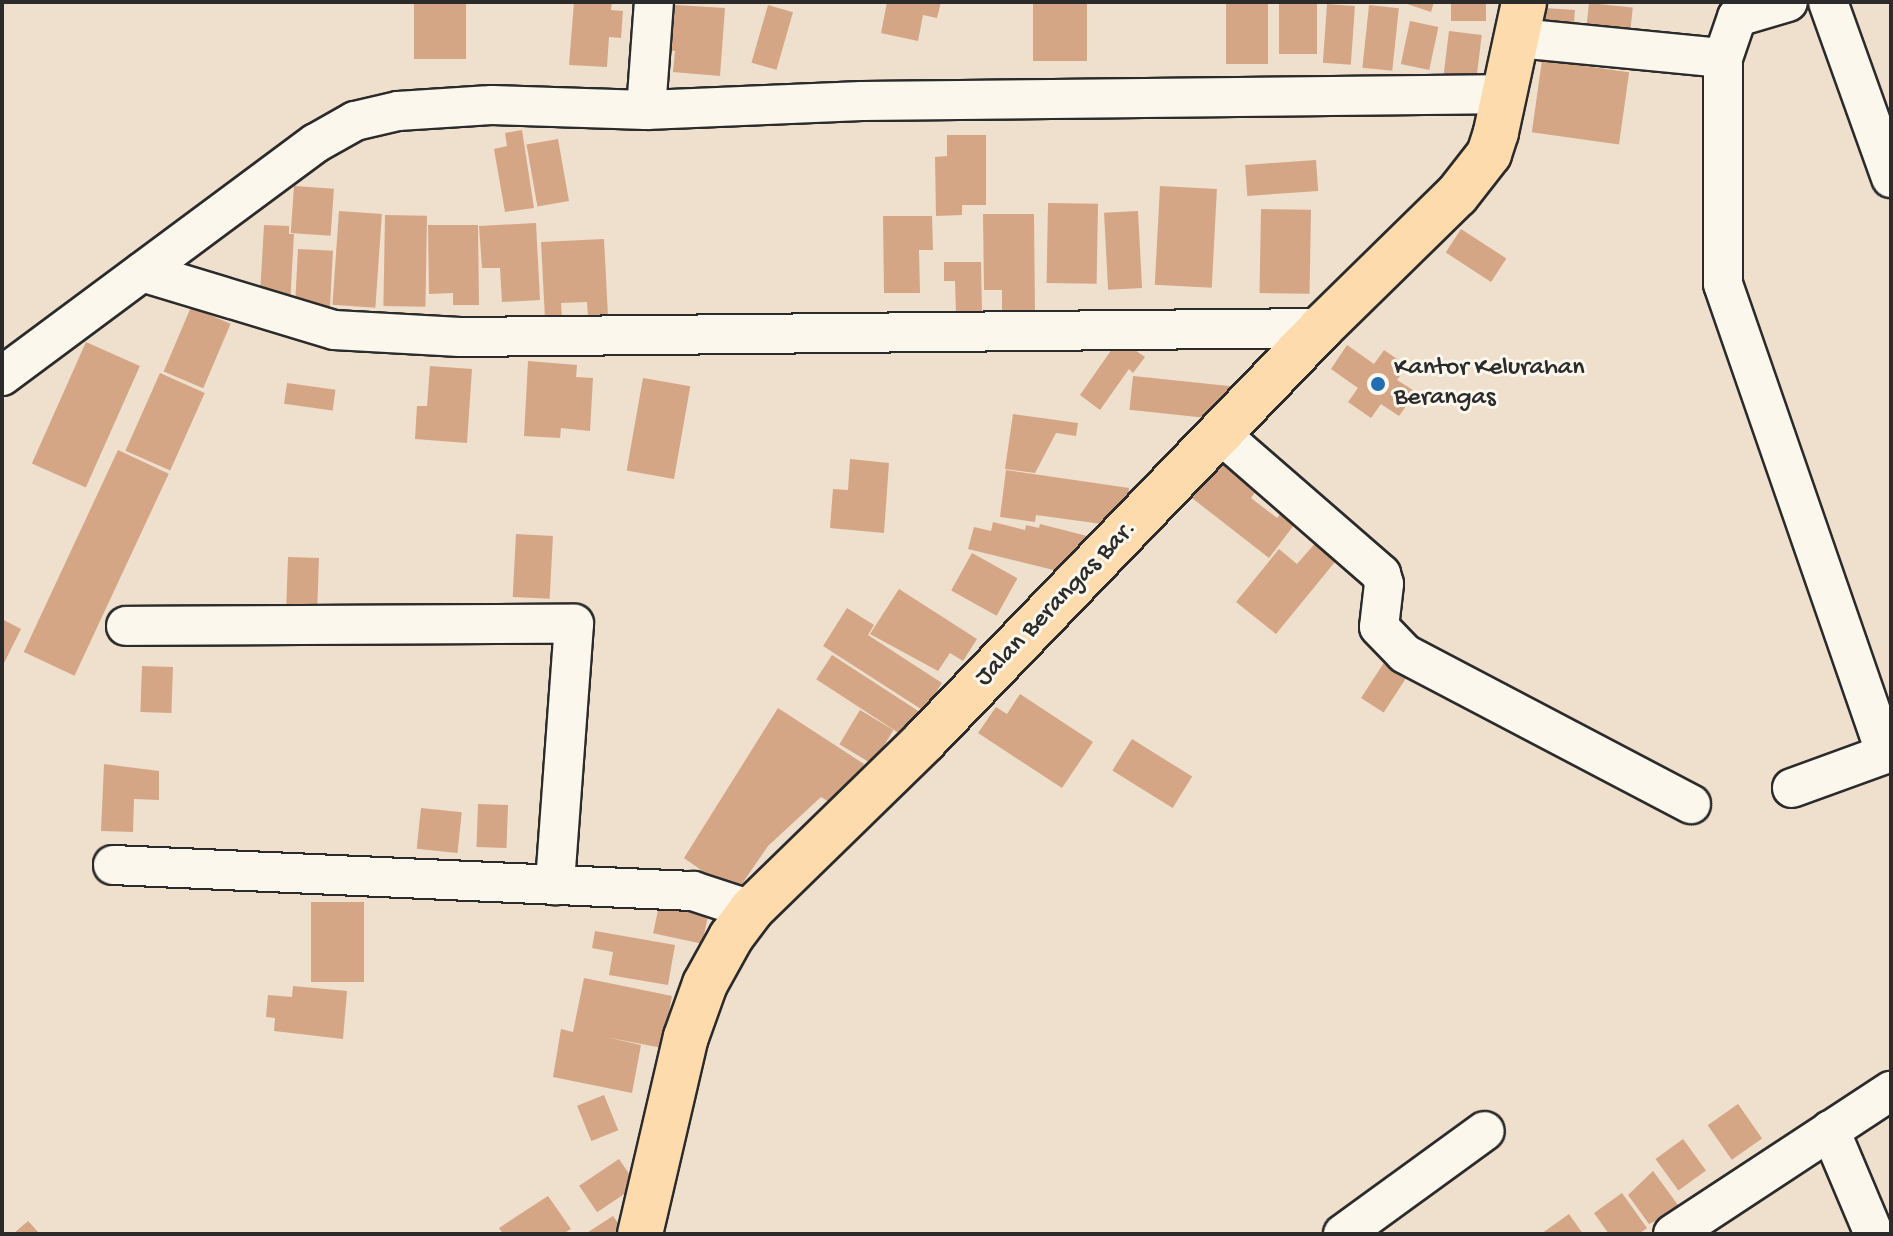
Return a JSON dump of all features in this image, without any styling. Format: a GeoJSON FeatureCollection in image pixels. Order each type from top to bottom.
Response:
{"type":"FeatureCollection","features":[{"type":"Feature","properties":{"kind":"main road","name":"Jalan Berangas Bar."},"geometry":{"type":"LineString","coordinates":[[640,1234],[686,1037],[715,963],[751,910],[936,729],[1321,328],[1457,195],[1489,154],[1506,94],[1521,20]]}},
{"type":"Feature","properties":{"kind":"street"},"geometry":{"type":"LineString","coordinates":[[646,110],[654,2]]}},
{"type":"Feature","properties":{"kind":"street"},"geometry":{"type":"LineString","coordinates":[[1788,2],[1737,17],[1723,58],[1723,284],[1888,753],[1792,788]]}},
{"type":"Feature","properties":{"kind":"street"},"geometry":{"type":"LineString","coordinates":[[1828,2],[1891,178]]}},
{"type":"Feature","properties":{"kind":"street"},"geometry":{"type":"LineString","coordinates":[[1521,20],[1723,58]]}},
{"type":"Feature","properties":{"kind":"street"},"geometry":{"type":"LineString","coordinates":[[2,376],[275,171],[355,121],[398,111],[492,105],[646,110],[862,101],[1506,94]]}},
{"type":"Feature","properties":{"kind":"street"},"geometry":{"type":"LineString","coordinates":[[142,272],[334,330],[460,337],[1321,328]]}},
{"type":"Feature","properties":{"kind":"street"},"geometry":{"type":"LineString","coordinates":[[1219,433],[1381,574],[1384,584],[1379,627],[1405,654],[1691,804]]}},
{"type":"Feature","properties":{"kind":"street"},"geometry":{"type":"LineString","coordinates":[[126,626],[574,624],[555,885]]}},
{"type":"Feature","properties":{"kind":"street"},"geometry":{"type":"LineString","coordinates":[[113,865],[693,891],[751,910]]}},
{"type":"Feature","properties":{"kind":"street"},"geometry":{"type":"LineString","coordinates":[[1692,1228],[1830,1130],[1891,1091]]}},
{"type":"Feature","properties":{"kind":"street"},"geometry":{"type":"LineString","coordinates":[[1830,1130],[1874,1234]]}},
{"type":"Feature","properties":{"kind":"street"},"geometry":{"type":"LineString","coordinates":[[1343,1234],[1485,1131]]}},
{"type":"Feature","properties":{"kind":"building"},"geometry":{"type":"Polygon","coordinates":[[[414,2],[466,2],[466,59],[414,59],[414,2]]]}},
{"type":"Feature","properties":{"kind":"building"},"geometry":{"type":"Polygon","coordinates":[[[574,2],[612,2],[611,10],[623,11],[621,38],[609,37],[607,67],[569,65],[574,2]]]}},
{"type":"Feature","properties":{"kind":"building"},"geometry":{"type":"Polygon","coordinates":[[[887,2],[941,2],[937,18],[923,15],[918,41],[881,33],[887,2]]]}},
{"type":"Feature","properties":{"kind":"building"},"geometry":{"type":"Polygon","coordinates":[[[1033,2],[1087,2],[1087,61],[1033,61],[1033,2]]]}},
{"type":"Feature","properties":{"kind":"building"},"geometry":{"type":"Polygon","coordinates":[[[1226,2],[1268,2],[1268,64],[1226,64],[1226,2]]]}},
{"type":"Feature","properties":{"kind":"building"},"geometry":{"type":"Polygon","coordinates":[[[1279,2],[1317,2],[1317,54],[1279,54],[1279,2]]]}},
{"type":"Feature","properties":{"kind":"building"},"geometry":{"type":"Polygon","coordinates":[[[1401,2],[1434,2],[1431,12],[1401,2]]]}},
{"type":"Feature","properties":{"kind":"building"},"geometry":{"type":"Polygon","coordinates":[[[1451,2],[1486,2],[1486,21],[1451,21],[1451,2]]]}},
{"type":"Feature","properties":{"kind":"building"},"geometry":{"type":"Polygon","coordinates":[[[1589,3],[1633,8],[1629,40],[1586,36],[1589,3]]]}},
{"type":"Feature","properties":{"kind":"building"},"geometry":{"type":"Polygon","coordinates":[[[660,4],[725,8],[720,76],[673,72],[675,51],[657,50],[660,4]]]}},
{"type":"Feature","properties":{"kind":"building"},"geometry":{"type":"Polygon","coordinates":[[[1327,4],[1355,6],[1351,65],[1323,63],[1327,4]]]}},
{"type":"Feature","properties":{"kind":"building"},"geometry":{"type":"Polygon","coordinates":[[[768,5],[793,12],[776,70],[751,63],[768,5]]]}},
{"type":"Feature","properties":{"kind":"building"},"geometry":{"type":"Polygon","coordinates":[[[1369,5],[1399,8],[1392,71],[1362,68],[1369,5]]]}},
{"type":"Feature","properties":{"kind":"building"},"geometry":{"type":"Polygon","coordinates":[[[1545,8],[1575,10],[1573,35],[1543,33],[1545,8]]]}},
{"type":"Feature","properties":{"kind":"building"},"geometry":{"type":"Polygon","coordinates":[[[1410,21],[1438,27],[1429,70],[1401,64],[1410,21]]]}},
{"type":"Feature","properties":{"kind":"building"},"geometry":{"type":"Polygon","coordinates":[[[1449,31],[1482,35],[1477,78],[1444,74],[1449,31]]]}},
{"type":"Feature","properties":{"kind":"building"},"geometry":{"type":"Polygon","coordinates":[[[1542,60],[1629,72],[1619,145],[1532,132],[1542,60]]]}},
{"type":"Feature","properties":{"kind":"building"},"geometry":{"type":"Polygon","coordinates":[[[522,130],[534,208],[505,212],[494,149],[507,146],[505,133],[522,130]]]}},
{"type":"Feature","properties":{"kind":"building"},"geometry":{"type":"Polygon","coordinates":[[[947,135],[986,135],[986,205],[962,205],[962,215],[936,216],[935,157],[947,156],[947,135]]]}},
{"type":"Feature","properties":{"kind":"building"},"geometry":{"type":"Polygon","coordinates":[[[558,139],[569,201],[537,207],[526,145],[558,139]]]}},
{"type":"Feature","properties":{"kind":"building"},"geometry":{"type":"Polygon","coordinates":[[[1316,160],[1318,191],[1247,196],[1245,165],[1316,160]]]}},
{"type":"Feature","properties":{"kind":"building"},"geometry":{"type":"Polygon","coordinates":[[[294,186],[334,189],[331,236],[291,233],[294,186]]]}},
{"type":"Feature","properties":{"kind":"building"},"geometry":{"type":"Polygon","coordinates":[[[1160,186],[1217,189],[1212,288],[1155,285],[1160,186]]]}},
{"type":"Feature","properties":{"kind":"building"},"geometry":{"type":"Polygon","coordinates":[[[1048,203],[1098,204],[1097,284],[1047,283],[1048,203]]]}},
{"type":"Feature","properties":{"kind":"building"},"geometry":{"type":"Polygon","coordinates":[[[1261,209],[1311,210],[1310,294],[1260,293],[1261,209]]]}},
{"type":"Feature","properties":{"kind":"building"},"geometry":{"type":"Polygon","coordinates":[[[339,211],[382,214],[375,308],[332,305],[339,211]]]}},
{"type":"Feature","properties":{"kind":"building"},"geometry":{"type":"Polygon","coordinates":[[[1138,211],[1142,288],[1108,290],[1104,213],[1138,211]]]}},
{"type":"Feature","properties":{"kind":"building"},"geometry":{"type":"Polygon","coordinates":[[[983,214],[1034,214],[1035,316],[1002,317],[1002,290],[984,290],[983,214]]]}},
{"type":"Feature","properties":{"kind":"building"},"geometry":{"type":"Polygon","coordinates":[[[385,215],[427,216],[425,307],[383,306],[385,215]]]}},
{"type":"Feature","properties":{"kind":"building"},"geometry":{"type":"Polygon","coordinates":[[[883,216],[932,216],[933,250],[919,250],[920,293],[884,293],[883,216]]]}},
{"type":"Feature","properties":{"kind":"building"},"geometry":{"type":"Polygon","coordinates":[[[536,223],[540,300],[502,302],[500,268],[482,268],[479,226],[536,223]]]}},
{"type":"Feature","properties":{"kind":"building"},"geometry":{"type":"Polygon","coordinates":[[[264,225],[289,226],[289,234],[294,234],[290,305],[260,295],[264,225]]]}},
{"type":"Feature","properties":{"kind":"building"},"geometry":{"type":"Polygon","coordinates":[[[428,225],[478,225],[479,305],[453,305],[453,293],[429,294],[428,225]]]}},
{"type":"Feature","properties":{"kind":"building"},"geometry":{"type":"Polygon","coordinates":[[[1461,229],[1506,258],[1491,282],[1446,252],[1461,229]]]}},
{"type":"Feature","properties":{"kind":"building"},"geometry":{"type":"Polygon","coordinates":[[[604,239],[608,316],[588,317],[587,302],[561,303],[562,318],[545,319],[541,242],[604,239]]]}},
{"type":"Feature","properties":{"kind":"building"},"geometry":{"type":"Polygon","coordinates":[[[298,249],[333,251],[330,313],[295,311],[298,249]]]}},
{"type":"Feature","properties":{"kind":"building"},"geometry":{"type":"Polygon","coordinates":[[[944,262],[981,262],[982,315],[956,315],[955,281],[944,281],[944,262]]]}},
{"type":"Feature","properties":{"kind":"building"},"geometry":{"type":"Polygon","coordinates":[[[191,307],[231,324],[203,388],[164,371],[191,307]]]}},
{"type":"Feature","properties":{"kind":"building"},"geometry":{"type":"Polygon","coordinates":[[[1119,339],[1145,357],[1133,373],[1129,369],[1100,410],[1080,395],[1119,339]]]}},
{"type":"Feature","properties":{"kind":"building"},"geometry":{"type":"Polygon","coordinates":[[[86,342],[140,366],[86,487],[32,464],[86,342]]]}},
{"type":"Feature","properties":{"kind":"building","name":"Kantor Kelurahan Berangas"},"geometry":{"type":"Polygon","coordinates":[[[1347,345],[1374,364],[1384,350],[1407,366],[1397,380],[1416,392],[1399,416],[1381,404],[1371,418],[1348,402],[1358,388],[1331,369],[1347,345]]]}},
{"type":"Feature","properties":{"kind":"building"},"geometry":{"type":"Polygon","coordinates":[[[528,361],[577,365],[576,377],[593,378],[590,431],[561,428],[560,438],[524,436],[528,361]]]}},
{"type":"Feature","properties":{"kind":"building"},"geometry":{"type":"Polygon","coordinates":[[[430,366],[472,369],[467,443],[415,439],[417,406],[427,406],[430,366]]]}},
{"type":"Feature","properties":{"kind":"building"},"geometry":{"type":"Polygon","coordinates":[[[160,373],[205,393],[170,471],[125,451],[160,373]]]}},
{"type":"Feature","properties":{"kind":"building"},"geometry":{"type":"Polygon","coordinates":[[[1133,376],[1231,386],[1228,420],[1129,410],[1133,376]]]}},
{"type":"Feature","properties":{"kind":"building"},"geometry":{"type":"Polygon","coordinates":[[[643,378],[690,386],[674,479],[627,471],[643,378]]]}},
{"type":"Feature","properties":{"kind":"building"},"geometry":{"type":"Polygon","coordinates":[[[287,383],[336,390],[333,411],[284,404],[287,383]]]}},
{"type":"Feature","properties":{"kind":"building"},"geometry":{"type":"Polygon","coordinates":[[[1013,414],[1078,423],[1076,436],[1056,433],[1035,473],[1005,469],[1013,414]]]}},
{"type":"Feature","properties":{"kind":"building"},"geometry":{"type":"Polygon","coordinates":[[[118,450],[169,474],[75,676],[24,652],[118,450]]]}},
{"type":"Feature","properties":{"kind":"building"},"geometry":{"type":"Polygon","coordinates":[[[850,459],[889,463],[884,533],[830,528],[833,489],[848,490],[850,459]]]}},
{"type":"Feature","properties":{"kind":"building"},"geometry":{"type":"Polygon","coordinates":[[[1222,460],[1258,488],[1251,498],[1277,518],[1283,510],[1297,521],[1269,558],[1192,498],[1222,460]]]}},
{"type":"Feature","properties":{"kind":"building"},"geometry":{"type":"Polygon","coordinates":[[[1006,470],[1129,488],[1124,527],[1036,515],[1035,522],[1000,517],[1006,470]]]}},
{"type":"Feature","properties":{"kind":"building"},"geometry":{"type":"Polygon","coordinates":[[[993,522],[1025,530],[1026,525],[1039,528],[1040,524],[1087,536],[1078,576],[968,549],[974,527],[991,531],[993,522]]]}},
{"type":"Feature","properties":{"kind":"building"},"geometry":{"type":"Polygon","coordinates":[[[516,534],[553,536],[550,599],[513,597],[516,534]]]}},
{"type":"Feature","properties":{"kind":"building"},"geometry":{"type":"Polygon","coordinates":[[[1318,540],[1339,557],[1276,634],[1236,602],[1279,549],[1297,564],[1318,540]]]}},
{"type":"Feature","properties":{"kind":"building"},"geometry":{"type":"Polygon","coordinates":[[[972,553],[1017,578],[997,616],[951,591],[972,553]]]}},
{"type":"Feature","properties":{"kind":"building"},"geometry":{"type":"Polygon","coordinates":[[[288,557],[319,558],[317,611],[286,610],[288,557]]]}},
{"type":"Feature","properties":{"kind":"building"},"geometry":{"type":"Polygon","coordinates":[[[899,589],[977,639],[963,661],[950,653],[938,671],[870,634],[899,589]]]}},
{"type":"Feature","properties":{"kind":"building"},"geometry":{"type":"Polygon","coordinates":[[[847,608],[874,625],[868,635],[942,683],[924,711],[823,646],[847,608]]]}},
{"type":"Feature","properties":{"kind":"building"},"geometry":{"type":"Polygon","coordinates":[[[2,619],[21,629],[2,667],[2,619]]]}},
{"type":"Feature","properties":{"kind":"building"},"geometry":{"type":"Polygon","coordinates":[[[832,655],[923,714],[907,738],[816,679],[832,655]]]}},
{"type":"Feature","properties":{"kind":"building"},"geometry":{"type":"Polygon","coordinates":[[[1385,661],[1408,676],[1384,713],[1361,698],[1385,661]]]}},
{"type":"Feature","properties":{"kind":"building"},"geometry":{"type":"Polygon","coordinates":[[[142,666],[173,667],[171,713],[140,712],[142,666]]]}},
{"type":"Feature","properties":{"kind":"building"},"geometry":{"type":"Polygon","coordinates":[[[1020,694],[1093,742],[1062,788],[978,733],[996,707],[1007,714],[1020,694]]]}},
{"type":"Feature","properties":{"kind":"building"},"geometry":{"type":"Polygon","coordinates":[[[778,708],[864,764],[837,807],[821,797],[768,846],[735,894],[684,858],[778,708]]]}},
{"type":"Feature","properties":{"kind":"building"},"geometry":{"type":"Polygon","coordinates":[[[860,710],[893,730],[873,764],[839,744],[860,710]]]}},
{"type":"Feature","properties":{"kind":"building"},"geometry":{"type":"Polygon","coordinates":[[[1132,739],[1192,777],[1173,808],[1112,770],[1132,739]]]}},
{"type":"Feature","properties":{"kind":"building"},"geometry":{"type":"Polygon","coordinates":[[[104,764],[159,771],[159,800],[134,799],[133,832],[101,831],[104,764]]]}},
{"type":"Feature","properties":{"kind":"building"},"geometry":{"type":"Polygon","coordinates":[[[478,804],[508,805],[506,848],[476,847],[478,804]]]}},
{"type":"Feature","properties":{"kind":"building"},"geometry":{"type":"Polygon","coordinates":[[[421,808],[462,812],[457,853],[417,849],[421,808]]]}},
{"type":"Feature","properties":{"kind":"building"},"geometry":{"type":"Polygon","coordinates":[[[660,901],[709,911],[702,944],[653,933],[660,901]]]}},
{"type":"Feature","properties":{"kind":"building"},"geometry":{"type":"Polygon","coordinates":[[[311,902],[364,902],[364,982],[311,982],[311,902]]]}},
{"type":"Feature","properties":{"kind":"building"},"geometry":{"type":"Polygon","coordinates":[[[595,931],[675,945],[668,985],[609,975],[613,952],[592,948],[595,931]]]}},
{"type":"Feature","properties":{"kind":"building"},"geometry":{"type":"Polygon","coordinates":[[[584,978],[672,996],[662,1048],[606,1037],[641,1045],[632,1093],[553,1077],[561,1029],[573,1032],[584,978]]]}},
{"type":"Feature","properties":{"kind":"building"},"geometry":{"type":"Polygon","coordinates":[[[293,986],[347,991],[343,1039],[274,1031],[275,1018],[266,1017],[268,995],[292,997],[293,986]]]}},
{"type":"Feature","properties":{"kind":"building"},"geometry":{"type":"Polygon","coordinates":[[[604,1095],[618,1130],[591,1141],[577,1106],[604,1095]]]}},
{"type":"Feature","properties":{"kind":"building"},"geometry":{"type":"Polygon","coordinates":[[[1738,1104],[1762,1138],[1732,1160],[1708,1125],[1738,1104]]]}},
{"type":"Feature","properties":{"kind":"building"},"geometry":{"type":"Polygon","coordinates":[[[1683,1139],[1706,1171],[1678,1191],[1655,1159],[1683,1139]]]}},
{"type":"Feature","properties":{"kind":"building"},"geometry":{"type":"Polygon","coordinates":[[[619,1159],[637,1186],[597,1212],[579,1186],[619,1159]]]}},
{"type":"Feature","properties":{"kind":"building"},"geometry":{"type":"Polygon","coordinates":[[[1653,1171],[1681,1209],[1649,1224],[1628,1195],[1653,1171]]]}},
{"type":"Feature","properties":{"kind":"building"},"geometry":{"type":"Polygon","coordinates":[[[1622,1193],[1647,1228],[1639,1234],[1609,1234],[1594,1213],[1622,1193]]]}},
{"type":"Feature","properties":{"kind":"building"},"geometry":{"type":"Polygon","coordinates":[[[548,1196],[571,1229],[563,1234],[503,1234],[499,1228],[548,1196]]]}},
{"type":"Feature","properties":{"kind":"building"},"geometry":{"type":"Polygon","coordinates":[[[1569,1214],[1583,1234],[1541,1234],[1569,1214]]]}},
{"type":"Feature","properties":{"kind":"building"},"geometry":{"type":"Polygon","coordinates":[[[613,1216],[626,1234],[585,1234],[613,1216]]]}},
{"type":"Feature","properties":{"kind":"building"},"geometry":{"type":"Polygon","coordinates":[[[28,1221],[40,1234],[13,1234],[28,1221]]]}},
{"type":"Feature","properties":{"kind":"place","name":"Kantor Kelurahan Berangas"},"geometry":{"type":"Point","coordinates":[1378,384]}}]}
